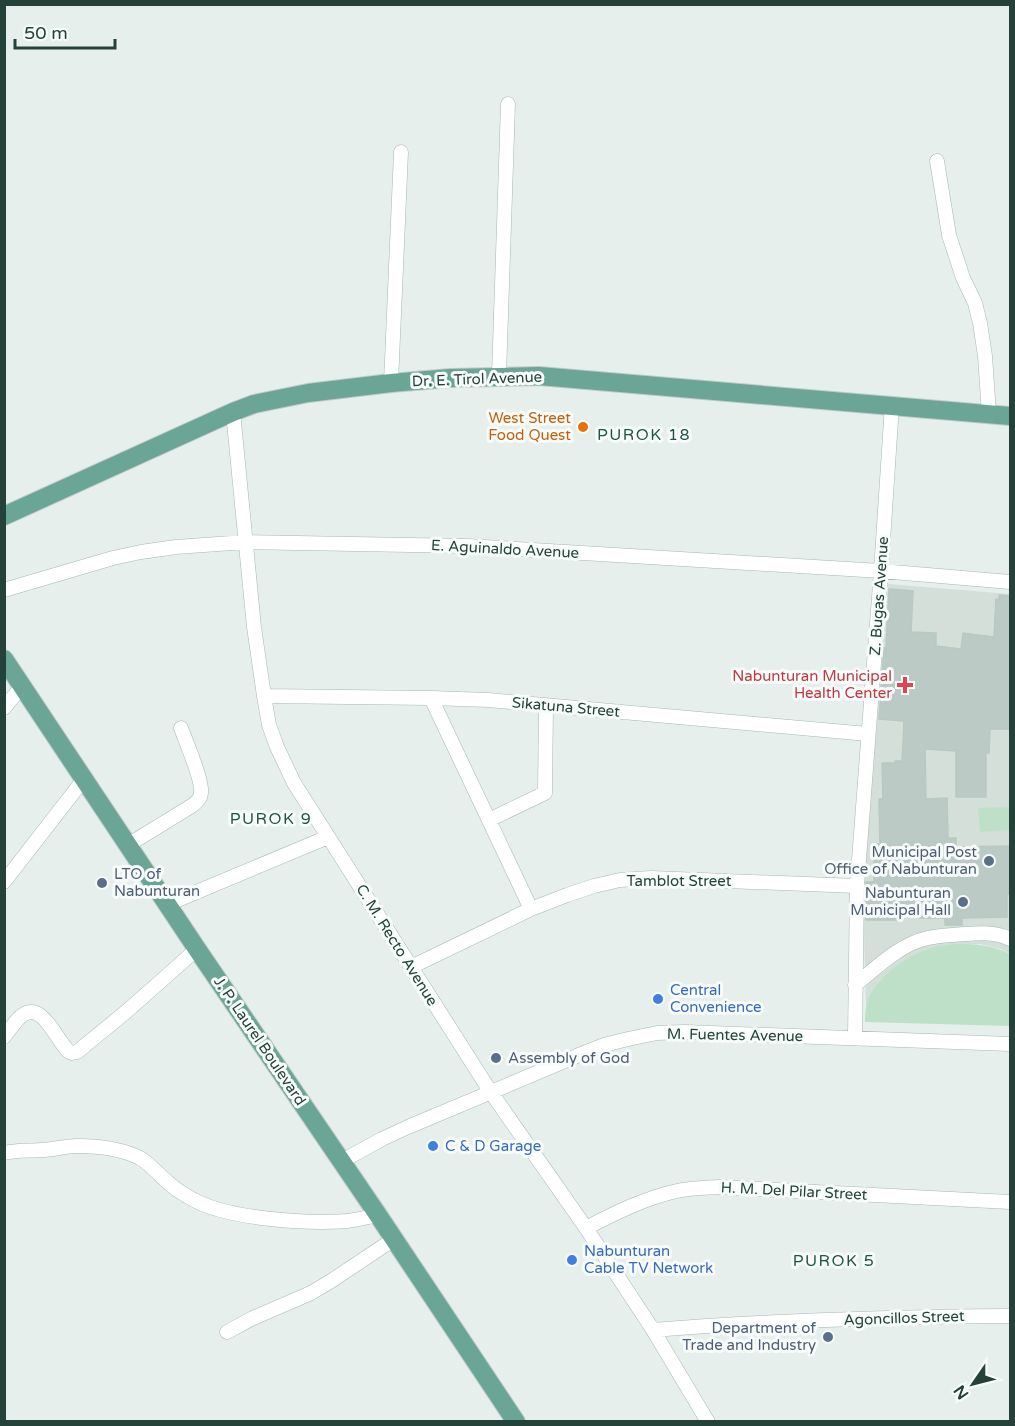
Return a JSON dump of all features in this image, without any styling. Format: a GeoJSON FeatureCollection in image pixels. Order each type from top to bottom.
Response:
{"type":"FeatureCollection","features":[{"type":"Feature","properties":{"kind":"main road","name":"Dr. E. Tirol Avenue"},"geometry":{"type":"LineString","coordinates":[[4,516],[254,404],[296,395],[391,382],[499,375],[539,376],[1011,416]]}},
{"type":"Feature","properties":{"kind":"main road","name":"J. P. Laurel Boulevard"},"geometry":{"type":"LineString","coordinates":[[4,659],[516,1422]]}},
{"type":"Feature","properties":{"kind":"street"},"geometry":{"type":"LineString","coordinates":[[499,375],[507,104]]}},
{"type":"Feature","properties":{"kind":"street"},"geometry":{"type":"LineString","coordinates":[[391,382],[401,152]]}},
{"type":"Feature","properties":{"kind":"street"},"geometry":{"type":"LineString","coordinates":[[937,161],[949,235],[963,278],[975,303],[980,323],[989,414]]}},
{"type":"Feature","properties":{"kind":"street","name":"Z. Bugas Avenue"},"geometry":{"type":"LineString","coordinates":[[855,1038],[857,886],[892,405]]}},
{"type":"Feature","properties":{"kind":"street","name":"C. M. Recto Avenue"},"geometry":{"type":"LineString","coordinates":[[233,412],[254,627],[269,725],[277,747],[294,783],[490,1091],[586,1228],[653,1330],[708,1422]]}},
{"type":"Feature","properties":{"kind":"street","name":"E. Aguinaldo Avenue"},"geometry":{"type":"LineString","coordinates":[[4,590],[141,552],[246,542],[467,546],[881,571],[1011,582]]}},
{"type":"Feature","properties":{"kind":"street"},"geometry":{"type":"LineString","coordinates":[[4,708],[22,686]]}},
{"type":"Feature","properties":{"kind":"street","name":"Sikatuna Street"},"geometry":{"type":"LineString","coordinates":[[264,696],[488,700],[867,734]]}},
{"type":"Feature","properties":{"kind":"street"},"geometry":{"type":"LineString","coordinates":[[431,698],[531,909]]}},
{"type":"Feature","properties":{"kind":"street"},"geometry":{"type":"LineString","coordinates":[[489,820],[545,793],[546,705]]}},
{"type":"Feature","properties":{"kind":"street"},"geometry":{"type":"LineString","coordinates":[[128,845],[193,805],[201,797],[200,782],[181,728]]}},
{"type":"Feature","properties":{"kind":"street"},"geometry":{"type":"LineString","coordinates":[[4,882],[84,779]]}},
{"type":"Feature","properties":{"kind":"street"},"geometry":{"type":"LineString","coordinates":[[168,904],[328,837]]}},
{"type":"Feature","properties":{"kind":"street","name":"Tamblot Street"},"geometry":{"type":"LineString","coordinates":[[411,967],[531,909],[594,886],[630,879],[857,886]]}},
{"type":"Feature","properties":{"kind":"street"},"geometry":{"type":"LineString","coordinates":[[855,986],[879,965],[914,942],[927,938],[941,935],[987,933],[1011,939]]}},
{"type":"Feature","properties":{"kind":"street"},"geometry":{"type":"LineString","coordinates":[[4,1037],[21,1016],[36,1012],[43,1017],[68,1051],[77,1052],[197,949]]}},
{"type":"Feature","properties":{"kind":"street","name":"M. Fuentes Avenue"},"geometry":{"type":"LineString","coordinates":[[342,1161],[382,1139],[490,1091],[604,1045],[657,1033],[1011,1044]]}},
{"type":"Feature","properties":{"kind":"street"},"geometry":{"type":"LineString","coordinates":[[4,1154],[14,1151],[76,1146],[117,1150],[141,1159],[194,1201],[236,1214],[273,1220],[329,1222],[378,1215]]}},
{"type":"Feature","properties":{"kind":"street","name":"H. M. Del Pilar Street"},"geometry":{"type":"LineString","coordinates":[[586,1228],[639,1203],[678,1191],[699,1188],[1011,1202]]}},
{"type":"Feature","properties":{"kind":"street"},"geometry":{"type":"LineString","coordinates":[[227,1332],[311,1293],[394,1239]]}},
{"type":"Feature","properties":{"kind":"street","name":"Agoncillos Street"},"geometry":{"type":"LineString","coordinates":[[653,1330],[902,1317],[1011,1316]]}},
{"type":"Feature","properties":{"kind":"shaded area"},"geometry":{"type":"Polygon","coordinates":[[[888,584],[1010,594],[1010,954],[1001,949],[980,944],[939,946],[924,950],[880,980],[872,991],[866,1006],[863,897],[888,584]]]}},
{"type":"Feature","properties":{"kind":"green space"},"geometry":{"type":"Polygon","coordinates":[[[1010,807],[1010,830],[980,832],[978,808],[1010,807]]]}},
{"type":"Feature","properties":{"kind":"green space"},"geometry":{"type":"Polygon","coordinates":[[[957,944],[984,946],[1010,954],[1010,1026],[865,1022],[869,997],[875,986],[894,968],[928,949],[957,944]]]}},
{"type":"Feature","properties":{"kind":"building"},"geometry":{"type":"Polygon","coordinates":[[[889,589],[913,591],[911,632],[936,633],[936,646],[961,649],[963,633],[994,637],[996,599],[999,600],[999,595],[1011,596],[1011,729],[990,729],[989,753],[986,753],[986,797],[956,797],[956,751],[925,749],[926,799],[947,798],[948,838],[956,838],[956,847],[1011,846],[1011,894],[1007,894],[1007,917],[962,918],[962,925],[945,925],[945,918],[919,918],[919,908],[898,908],[898,920],[866,920],[866,882],[874,882],[874,844],[880,844],[879,799],[883,799],[882,763],[902,761],[904,721],[879,719],[889,589]]]}},
{"type":"Feature","properties":{"kind":"place","name":"West Street Food Quest"},"geometry":{"type":"Point","coordinates":[583,427]}},
{"type":"Feature","properties":{"kind":"place","name":"Nabunturan Municipal Health Center"},"geometry":{"type":"Point","coordinates":[905,685]}},
{"type":"Feature","properties":{"kind":"place","name":"Municipal Post Office of Nabunturan"},"geometry":{"type":"Point","coordinates":[989,861]}},
{"type":"Feature","properties":{"kind":"place","name":"LTO of Nabunturan"},"geometry":{"type":"Point","coordinates":[102,883]}},
{"type":"Feature","properties":{"kind":"place","name":"Nabunturan Municipal Hall"},"geometry":{"type":"Point","coordinates":[963,902]}},
{"type":"Feature","properties":{"kind":"place","name":"Central Convenience"},"geometry":{"type":"Point","coordinates":[658,999]}},
{"type":"Feature","properties":{"kind":"place","name":"Assembly of God"},"geometry":{"type":"Point","coordinates":[496,1058]}},
{"type":"Feature","properties":{"kind":"place","name":"C & D Garage"},"geometry":{"type":"Point","coordinates":[433,1146]}},
{"type":"Feature","properties":{"kind":"place","name":"Nabunturan Cable TV Network"},"geometry":{"type":"Point","coordinates":[572,1260]}},
{"type":"Feature","properties":{"kind":"place","name":"Department of Trade and Industry"},"geometry":{"type":"Point","coordinates":[828,1337]}},
{"type":"Feature","properties":{"kind":"district","name":"PUROK 18"},"geometry":{"type":"Point","coordinates":[644,435]}},
{"type":"Feature","properties":{"kind":"district","name":"PUROK 9"},"geometry":{"type":"Point","coordinates":[271,819]}},
{"type":"Feature","properties":{"kind":"district","name":"PUROK 5"},"geometry":{"type":"Point","coordinates":[834,1261]}}]}
